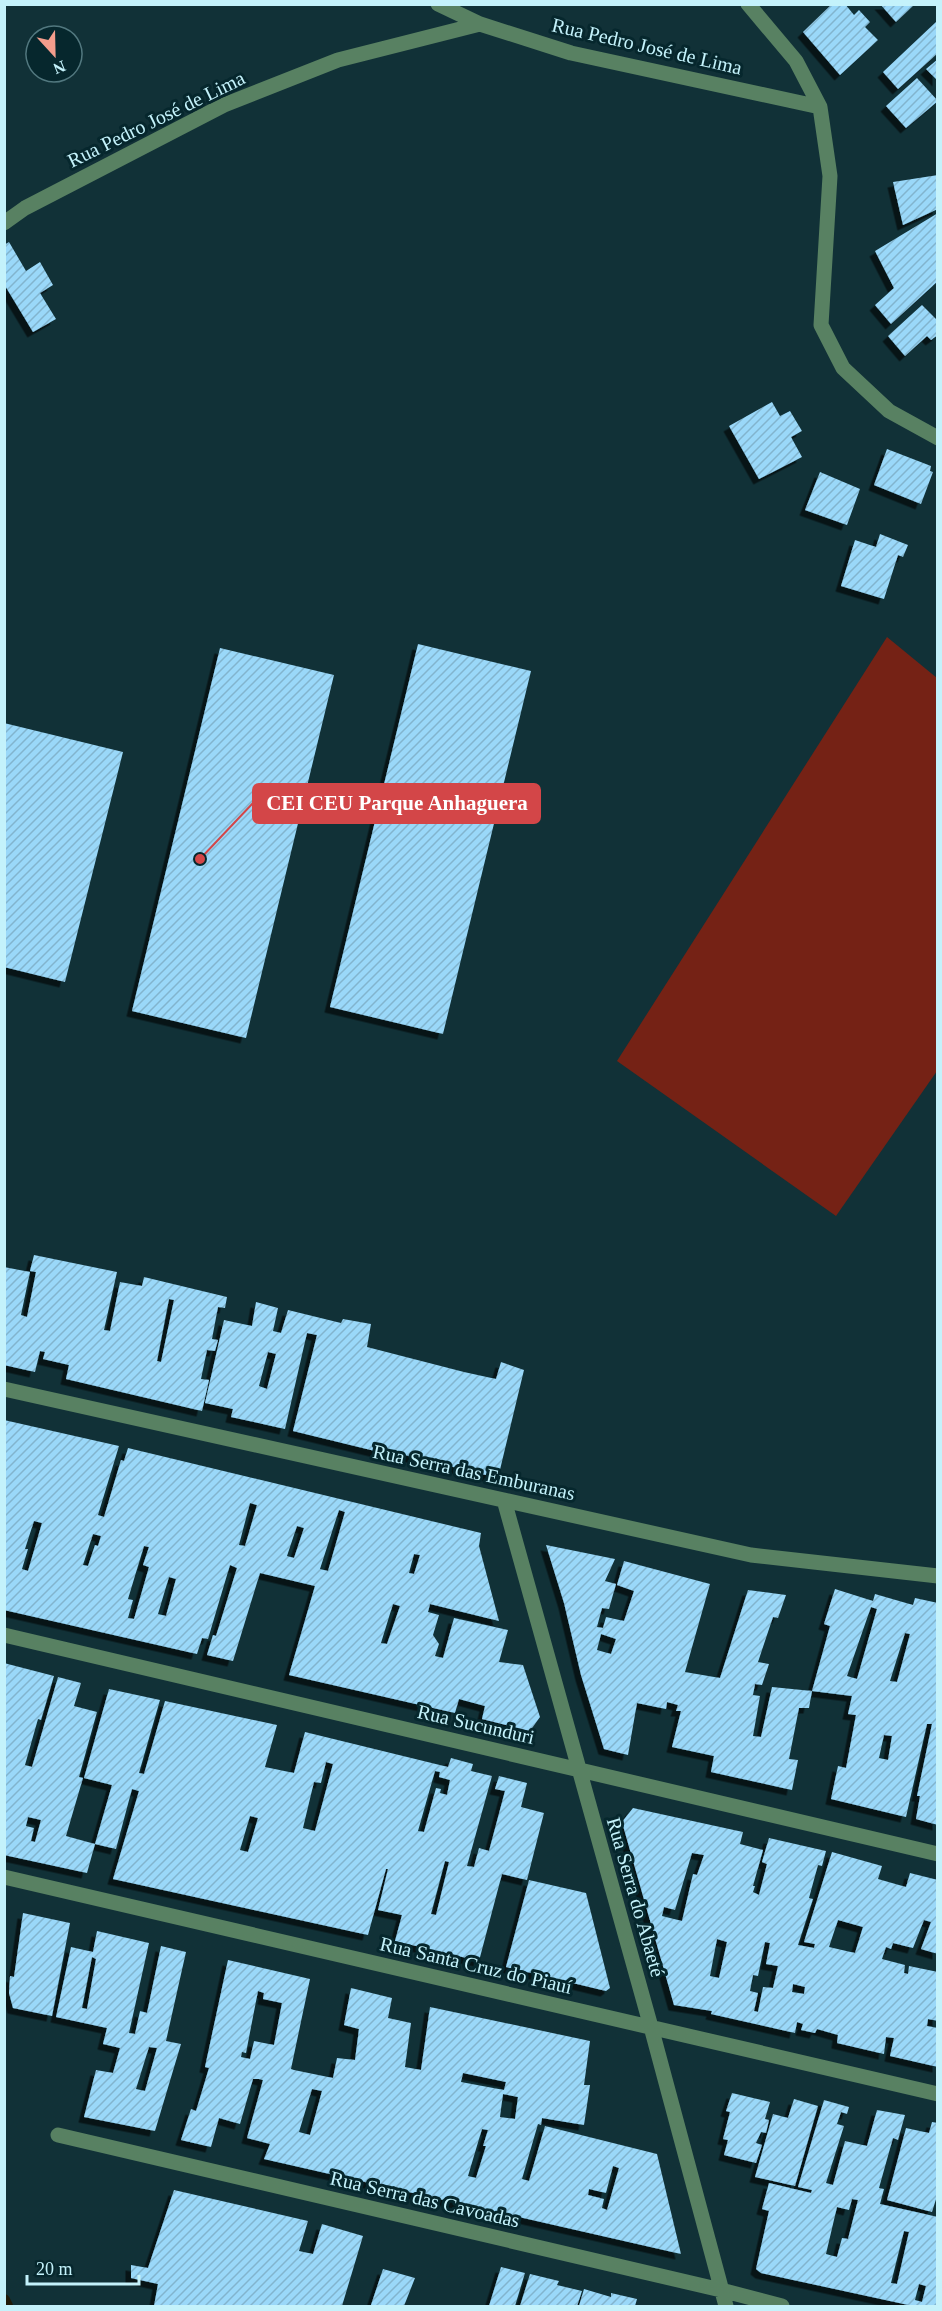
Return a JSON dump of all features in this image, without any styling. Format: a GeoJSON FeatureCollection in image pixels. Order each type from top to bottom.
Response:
{"type":"FeatureCollection","features":[{"type":"Feature","properties":{"kind":"street"},"geometry":{"type":"LineString","coordinates":[[438,4],[480,24]]}},
{"type":"Feature","properties":{"kind":"street"},"geometry":{"type":"LineString","coordinates":[[748,4],[796,61],[820,107],[830,176],[821,325],[843,368],[889,411],[938,438]]}},
{"type":"Feature","properties":{"kind":"street","name":"Rua Pedro José de Lima"},"geometry":{"type":"LineString","coordinates":[[4,223],[25,208],[224,105],[338,60],[480,24],[571,53],[820,107]]}},
{"type":"Feature","properties":{"kind":"street","name":"Rua Serra das Emburanas"},"geometry":{"type":"LineString","coordinates":[[4,1389],[752,1555],[938,1576]]}},
{"type":"Feature","properties":{"kind":"street","name":"Rua Serra do Abaeté"},"geometry":{"type":"LineString","coordinates":[[504,1500],[651,2027],[726,2307]]}},
{"type":"Feature","properties":{"kind":"street","name":"Rua Sucunduri"},"geometry":{"type":"LineString","coordinates":[[4,1635],[938,1854]]}},
{"type":"Feature","properties":{"kind":"street","name":"Rua Santa Cruz do Piauí"},"geometry":{"type":"LineString","coordinates":[[4,1877],[938,2094]]}},
{"type":"Feature","properties":{"kind":"street","name":"Rua Serra das Cavoadas"},"geometry":{"type":"LineString","coordinates":[[58,2135],[722,2290],[782,2307]]}},
{"type":"Feature","properties":{"kind":"shaded area"},"geometry":{"type":"Polygon","coordinates":[[[887,637],[937,678],[937,1071],[836,1216],[617,1061],[887,637]]]}},
{"type":"Feature","properties":{"kind":"building"},"geometry":{"type":"Polygon","coordinates":[[[832,4],[845,4],[854,15],[859,10],[870,22],[865,27],[878,40],[840,75],[803,32],[832,4]]]}},
{"type":"Feature","properties":{"kind":"building"},"geometry":{"type":"Polygon","coordinates":[[[880,4],[915,4],[896,22],[880,4]]]}},
{"type":"Feature","properties":{"kind":"building"},"geometry":{"type":"Polygon","coordinates":[[[936,22],[938,53],[898,89],[883,72],[936,22]]]}},
{"type":"Feature","properties":{"kind":"building"},"geometry":{"type":"Polygon","coordinates":[[[938,59],[938,81],[926,69],[938,59]]]}},
{"type":"Feature","properties":{"kind":"building"},"geometry":{"type":"Polygon","coordinates":[[[917,78],[938,101],[906,128],[886,106],[917,78]]]}},
{"type":"Feature","properties":{"kind":"building"},"geometry":{"type":"Polygon","coordinates":[[[938,175],[938,209],[903,225],[893,182],[938,175]]]}},
{"type":"Feature","properties":{"kind":"building"},"geometry":{"type":"Polygon","coordinates":[[[938,213],[938,281],[891,324],[875,305],[894,288],[875,251],[938,213]]]}},
{"type":"Feature","properties":{"kind":"building"},"geometry":{"type":"Polygon","coordinates":[[[9,242],[26,271],[40,262],[53,285],[40,293],[56,319],[33,332],[4,284],[4,245],[9,242]]]}},
{"type":"Feature","properties":{"kind":"building"},"geometry":{"type":"Polygon","coordinates":[[[922,305],[938,321],[938,335],[931,340],[927,336],[905,356],[888,336],[922,305]]]}},
{"type":"Feature","properties":{"kind":"building"},"geometry":{"type":"Polygon","coordinates":[[[772,402],[780,416],[790,411],[802,431],[791,437],[802,457],[759,479],[729,426],[772,402]]]}},
{"type":"Feature","properties":{"kind":"building"},"geometry":{"type":"Polygon","coordinates":[[[887,449],[931,466],[930,471],[933,472],[921,504],[874,485],[887,449]]]}},
{"type":"Feature","properties":{"kind":"building"},"geometry":{"type":"Polygon","coordinates":[[[820,472],[860,489],[847,525],[805,510],[820,472]]]}},
{"type":"Feature","properties":{"kind":"building"},"geometry":{"type":"Polygon","coordinates":[[[880,534],[908,545],[903,557],[898,555],[884,599],[841,586],[855,540],[876,547],[880,534]]]}},
{"type":"Feature","properties":{"kind":"building"},"geometry":{"type":"Polygon","coordinates":[[[418,644],[531,671],[443,1034],[330,1007],[418,644]]]}},
{"type":"Feature","properties":{"kind":"building"},"geometry":{"type":"Polygon","coordinates":[[[220,648],[334,675],[246,1038],[132,1011],[220,648]]]}},
{"type":"Feature","properties":{"kind":"building"},"geometry":{"type":"Polygon","coordinates":[[[4,723],[123,752],[65,982],[4,967],[4,723]]]}},
{"type":"Feature","properties":{"kind":"building"},"geometry":{"type":"Polygon","coordinates":[[[34,1255],[117,1272],[104,1330],[110,1331],[120,1282],[142,1286],[144,1277],[227,1297],[225,1308],[218,1307],[212,1339],[218,1340],[215,1351],[207,1350],[201,1379],[209,1380],[202,1411],[66,1379],[69,1365],[43,1359],[45,1352],[40,1351],[35,1372],[4,1365],[4,1267],[30,1272],[21,1315],[27,1317],[36,1272],[30,1271],[34,1255]],[[169,1299],[157,1361],[161,1362],[174,1300],[169,1299]]]}},
{"type":"Feature","properties":{"kind":"building"},"geometry":{"type":"Polygon","coordinates":[[[256,1302],[278,1308],[273,1331],[281,1333],[288,1310],[341,1323],[343,1319],[371,1324],[367,1347],[464,1372],[496,1379],[501,1362],[524,1370],[498,1478],[380,1449],[379,1452],[293,1431],[317,1335],[307,1333],[285,1429],[231,1417],[233,1409],[205,1403],[224,1320],[252,1326],[256,1302]],[[268,1352],[259,1386],[267,1389],[276,1354],[268,1352]]]}},
{"type":"Feature","properties":{"kind":"building"},"geometry":{"type":"Polygon","coordinates":[[[4,1420],[119,1446],[98,1515],[104,1517],[121,1460],[124,1461],[128,1448],[481,1533],[479,1546],[499,1621],[430,1604],[428,1612],[439,1615],[433,1635],[439,1644],[435,1656],[443,1658],[454,1618],[508,1630],[499,1662],[523,1665],[540,1717],[530,1731],[482,1719],[485,1706],[459,1699],[455,1713],[289,1675],[315,1586],[260,1573],[233,1661],[207,1655],[213,1635],[216,1636],[237,1568],[230,1565],[208,1639],[202,1638],[197,1654],[4,1610],[4,1420]],[[250,1503],[239,1545],[245,1546],[257,1505],[250,1503]],[[339,1510],[320,1569],[328,1571],[345,1512],[339,1510]],[[34,1521],[25,1549],[28,1549],[22,1569],[28,1571],[42,1523],[34,1521]],[[297,1526],[287,1556],[294,1558],[304,1528],[297,1526]],[[93,1534],[83,1565],[88,1566],[95,1545],[98,1546],[101,1536],[93,1534]],[[144,1546],[128,1599],[133,1600],[128,1618],[134,1619],[149,1567],[143,1565],[149,1547],[144,1546]],[[414,1554],[409,1573],[414,1574],[420,1555],[414,1554]],[[169,1577],[158,1614],[166,1616],[176,1579],[169,1577]],[[393,1604],[381,1643],[387,1644],[400,1606],[393,1604]]]}},
{"type":"Feature","properties":{"kind":"building"},"geometry":{"type":"Polygon","coordinates":[[[546,1545],[615,1559],[605,1581],[616,1584],[609,1609],[602,1608],[597,1627],[603,1628],[606,1617],[624,1621],[634,1591],[617,1585],[624,1561],[710,1584],[685,1672],[720,1678],[748,1590],[786,1595],[778,1618],[773,1617],[758,1662],[769,1664],[762,1685],[755,1684],[753,1695],[760,1696],[753,1736],[761,1737],[772,1687],[812,1691],[809,1708],[799,1708],[789,1759],[798,1760],[792,1790],[711,1772],[714,1756],[672,1747],[681,1711],[676,1711],[678,1705],[667,1702],[666,1709],[637,1703],[628,1755],[604,1749],[581,1675],[564,1603],[546,1545]],[[601,1634],[597,1650],[611,1654],[616,1639],[601,1634]]]}},
{"type":"Feature","properties":{"kind":"building"},"geometry":{"type":"Polygon","coordinates":[[[835,1589],[873,1601],[875,1594],[913,1605],[915,1598],[938,1603],[938,1825],[916,1819],[920,1796],[917,1796],[932,1724],[927,1724],[906,1817],[831,1799],[838,1766],[846,1768],[856,1715],[848,1714],[852,1696],[812,1691],[830,1626],[824,1624],[835,1589]],[[871,1607],[847,1676],[857,1679],[877,1609],[871,1607]],[[905,1633],[890,1681],[897,1682],[910,1634],[905,1633]],[[884,1735],[879,1758],[888,1760],[892,1736],[884,1735]]]}},
{"type":"Feature","properties":{"kind":"building"},"geometry":{"type":"Polygon","coordinates":[[[4,1663],[54,1676],[41,1720],[38,1719],[25,1765],[32,1767],[58,1677],[81,1683],[74,1706],[97,1712],[79,1777],[83,1778],[66,1836],[95,1844],[87,1873],[4,1855],[4,1663]],[[28,1817],[26,1826],[34,1828],[31,1841],[35,1842],[41,1820],[28,1817]]]}},
{"type":"Feature","properties":{"kind":"building"},"geometry":{"type":"Polygon","coordinates":[[[109,1689],[160,1700],[139,1773],[144,1774],[165,1701],[277,1725],[265,1767],[294,1773],[305,1732],[448,1767],[451,1758],[473,1764],[471,1771],[492,1776],[467,1866],[474,1867],[479,1848],[489,1851],[505,1791],[495,1789],[499,1776],[527,1783],[521,1807],[544,1813],[527,1880],[502,1874],[479,1961],[395,1941],[402,1915],[378,1910],[388,1869],[386,1869],[368,1935],[113,1879],[139,1791],[132,1789],[116,1849],[95,1844],[112,1785],[84,1778],[109,1689]],[[326,1762],[321,1783],[314,1782],[303,1828],[315,1831],[333,1764],[326,1762]],[[435,1771],[418,1831],[424,1832],[436,1788],[441,1789],[440,1793],[447,1795],[450,1780],[439,1777],[440,1772],[435,1771]],[[250,1816],[240,1850],[248,1852],[258,1818],[250,1816]],[[445,1861],[431,1914],[436,1915],[449,1862],[445,1861]]]}},
{"type":"Feature","properties":{"kind":"building"},"geometry":{"type":"Polygon","coordinates":[[[633,1808],[743,1832],[740,1844],[763,1850],[753,1886],[755,1886],[753,1892],[759,1895],[767,1864],[762,1862],[769,1838],[826,1851],[822,1866],[818,1865],[809,1898],[813,1899],[798,1945],[814,1948],[815,1944],[804,1942],[832,1852],[882,1866],[878,1879],[906,1887],[910,1873],[938,1880],[938,1954],[921,1949],[931,1922],[924,1920],[913,1948],[893,1943],[891,1949],[886,1947],[882,1959],[905,1965],[904,1973],[908,1974],[909,1966],[938,1972],[938,2021],[928,2019],[927,2026],[938,2028],[938,2067],[890,2056],[894,2038],[886,2037],[884,2054],[837,2043],[838,2035],[817,2029],[815,2033],[801,2030],[803,2024],[797,2022],[795,2033],[711,2014],[712,2011],[674,2005],[622,1822],[633,1808]],[[692,1853],[675,1910],[664,1907],[662,1916],[682,1921],[693,1874],[697,1875],[704,1855],[692,1853]],[[838,1920],[829,1947],[855,1953],[863,1927],[838,1920]],[[717,1939],[710,1976],[719,1978],[727,1942],[717,1939]],[[765,1942],[758,1976],[753,1975],[750,1991],[758,1993],[754,2011],[758,2012],[763,1987],[773,1988],[778,1966],[766,1964],[770,1943],[765,1942]],[[793,1984],[792,1992],[804,1994],[805,1987],[793,1984]]]}},
{"type":"Feature","properties":{"kind":"building"},"geometry":{"type":"Polygon","coordinates":[[[529,1880],[586,1893],[610,1988],[606,1991],[506,1967],[529,1880]]]}},
{"type":"Feature","properties":{"kind":"building"},"geometry":{"type":"Polygon","coordinates":[[[23,1913],[70,1923],[52,2016],[13,2008],[9,1993],[10,1976],[14,1977],[23,1913]]]}},
{"type":"Feature","properties":{"kind":"building"},"geometry":{"type":"Polygon","coordinates":[[[97,1931],[149,1943],[129,2033],[135,2034],[140,2011],[147,2013],[161,1946],[186,1952],[166,2041],[181,2044],[155,2131],[84,2117],[96,2070],[113,2073],[120,2048],[103,2044],[107,2028],[56,2017],[71,1947],[93,1952],[97,1931]],[[92,1957],[82,2008],[87,2009],[96,1959],[92,1957]],[[149,2047],[136,2089],[145,2091],[157,2048],[149,2047]]]}},
{"type":"Feature","properties":{"kind":"building"},"geometry":{"type":"Polygon","coordinates":[[[228,1960],[310,1979],[291,2069],[294,2070],[333,2078],[337,2058],[355,2060],[359,2029],[344,2025],[351,1988],[392,1998],[388,2018],[411,2023],[405,2067],[421,2070],[430,2007],[590,2041],[584,2085],[590,2085],[584,2125],[542,2118],[541,2125],[538,2124],[522,2179],[529,2181],[545,2126],[657,2154],[681,2254],[264,2159],[270,2144],[247,2138],[263,2080],[259,2079],[253,2079],[240,2124],[219,2118],[211,2147],[181,2140],[191,2109],[196,2111],[209,2068],[205,2067],[228,1960]],[[258,1991],[246,2053],[242,2052],[241,2057],[250,2059],[254,2041],[274,2045],[282,2003],[263,1999],[264,1993],[258,1991]],[[463,2073],[461,2082],[504,2090],[506,2082],[463,2073]],[[312,2089],[299,2132],[310,2135],[322,2091],[312,2089]],[[503,2094],[500,2117],[515,2119],[518,2097],[503,2094]],[[482,2129],[468,2176],[476,2178],[486,2146],[483,2146],[488,2130],[482,2129]],[[613,2166],[606,2193],[589,2189],[588,2195],[604,2199],[602,2208],[607,2210],[619,2168],[613,2166]]]}},
{"type":"Feature","properties":{"kind":"building"},"geometry":{"type":"Polygon","coordinates":[[[732,2093],[770,2102],[765,2119],[769,2120],[766,2133],[761,2132],[756,2143],[762,2145],[756,2163],[724,2155],[728,2140],[723,2139],[730,2112],[726,2111],[732,2093]]]}},
{"type":"Feature","properties":{"kind":"building"},"geometry":{"type":"Polygon","coordinates":[[[794,2099],[818,2106],[795,2186],[755,2177],[773,2114],[788,2118],[794,2099]]]}},
{"type":"Feature","properties":{"kind":"building"},"geometry":{"type":"Polygon","coordinates":[[[824,2100],[849,2107],[847,2114],[841,2112],[837,2124],[844,2126],[826,2183],[833,2185],[845,2141],[867,2146],[877,2110],[905,2115],[898,2140],[893,2138],[879,2188],[884,2189],[880,2204],[938,2217],[938,2306],[913,2306],[761,2273],[756,2269],[769,2211],[762,2209],[769,2183],[811,2193],[812,2190],[798,2187],[824,2100]],[[852,2199],[849,2210],[837,2207],[826,2254],[837,2257],[842,2238],[848,2239],[858,2200],[852,2199]],[[904,2231],[891,2283],[897,2284],[909,2232],[904,2231]],[[919,2284],[915,2300],[922,2302],[926,2286],[919,2284]]]}},
{"type":"Feature","properties":{"kind":"building"},"geometry":{"type":"Polygon","coordinates":[[[932,2122],[938,2123],[938,2193],[932,2212],[887,2200],[906,2128],[929,2133],[932,2122]]]}},
{"type":"Feature","properties":{"kind":"building"},"geometry":{"type":"Polygon","coordinates":[[[174,2190],[308,2221],[299,2251],[313,2254],[322,2224],[363,2236],[342,2306],[154,2306],[158,2284],[131,2278],[131,2265],[148,2268],[174,2190]]]}},
{"type":"Feature","properties":{"kind":"building"},"geometry":{"type":"Polygon","coordinates":[[[501,2267],[525,2273],[515,2306],[489,2306],[501,2267]]]}},
{"type":"Feature","properties":{"kind":"building"},"geometry":{"type":"Polygon","coordinates":[[[383,2269],[415,2278],[404,2306],[371,2305],[383,2269]]]}},
{"type":"Feature","properties":{"kind":"building"},"geometry":{"type":"Polygon","coordinates":[[[530,2274],[559,2281],[557,2285],[582,2291],[577,2306],[520,2306],[530,2274]]]}},
{"type":"Feature","properties":{"kind":"building"},"geometry":{"type":"Polygon","coordinates":[[[584,2289],[611,2297],[611,2293],[637,2299],[635,2306],[579,2306],[584,2289]]]}},
{"type":"Feature","properties":{"kind":"waterway"},"geometry":{"type":"LineString","coordinates":[[4,2300],[7,2306]]}},
{"type":"Feature","properties":{"kind":"place","name":"CEI CEU Parque Anhaguera"},"geometry":{"type":"Point","coordinates":[200,859]}}]}
